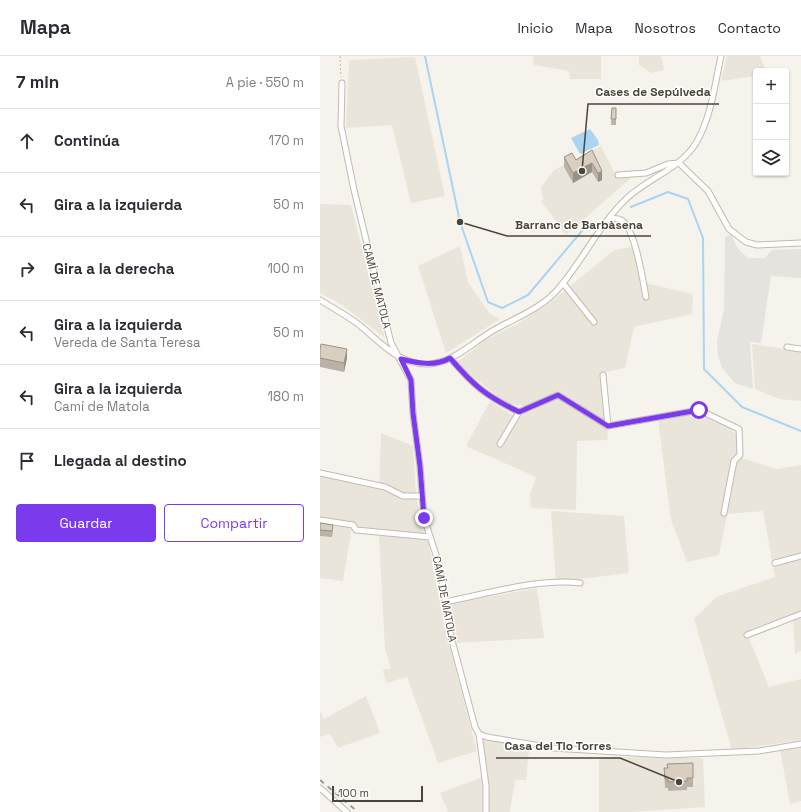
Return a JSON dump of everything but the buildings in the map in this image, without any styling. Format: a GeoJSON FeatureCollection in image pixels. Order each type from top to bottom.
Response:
{"type":"FeatureCollection","features":[{"type":"Feature","properties":{"kind":"street"},"geometry":{"type":"LineString","coordinates":[[320,300],[358,324],[401,359],[416,363],[431,364],[450,358],[488,334],[531,311],[545,302],[563,283],[608,218],[626,199],[641,187],[679,163],[688,155],[701,133],[711,102],[721,56]]}},
{"type":"Feature","properties":{"kind":"street","name":"CAMÍ DE MATOLA"},"geometry":{"type":"LineString","coordinates":[[342,83],[341,126],[354,190],[392,343],[411,380],[424,518],[440,567],[450,633],[475,727],[479,734],[486,786],[486,812]]}},
{"type":"Feature","properties":{"kind":"street"},"geometry":{"type":"LineString","coordinates":[[618,175],[646,172],[668,164],[679,163],[708,191],[729,229],[746,242],[757,245],[801,244]]}},
{"type":"Feature","properties":{"kind":"street"},"geometry":{"type":"LineString","coordinates":[[608,218],[621,219],[628,225],[639,263],[646,297]]}},
{"type":"Feature","properties":{"kind":"street"},"geometry":{"type":"LineString","coordinates":[[563,283],[594,322]]}},
{"type":"Feature","properties":{"kind":"street"},"geometry":{"type":"LineString","coordinates":[[787,347],[801,349]]}},
{"type":"Feature","properties":{"kind":"street"},"geometry":{"type":"LineString","coordinates":[[450,358],[470,381],[492,399],[519,412]]}},
{"type":"Feature","properties":{"kind":"street"},"geometry":{"type":"LineString","coordinates":[[603,375],[608,426]]}},
{"type":"Feature","properties":{"kind":"street"},"geometry":{"type":"LineString","coordinates":[[500,444],[519,412],[558,395],[608,426],[699,410],[739,429],[740,455],[734,461],[724,513]]}},
{"type":"Feature","properties":{"kind":"street"},"geometry":{"type":"LineString","coordinates":[[320,473],[385,487],[403,496],[421,496]]}},
{"type":"Feature","properties":{"kind":"street"},"geometry":{"type":"LineString","coordinates":[[320,520],[353,525],[356,530],[430,537]]}},
{"type":"Feature","properties":{"kind":"street"},"geometry":{"type":"LineString","coordinates":[[775,563],[801,556]]}},
{"type":"Feature","properties":{"kind":"street"},"geometry":{"type":"LineString","coordinates":[[445,602],[532,585],[571,582],[580,583]]}},
{"type":"Feature","properties":{"kind":"street"},"geometry":{"type":"LineString","coordinates":[[747,635],[801,614]]}},
{"type":"Feature","properties":{"kind":"street"},"geometry":{"type":"LineString","coordinates":[[479,734],[487,737],[552,748],[666,756],[759,751],[801,744]]}},
{"type":"Feature","properties":{"kind":"street"},"geometry":{"type":"LineString","coordinates":[[320,788],[347,812]]}},
{"type":"Feature","properties":{"kind":"path"},"geometry":{"type":"LineString","coordinates":[[340,56],[342,83]]}},
{"type":"Feature","properties":{"kind":"shaded area"},"geometry":{"type":"Polygon","coordinates":[[[533,56],[601,56],[601,79],[570,79],[569,71],[534,65],[533,56]]]}},
{"type":"Feature","properties":{"kind":"shaded area"},"geometry":{"type":"Polygon","coordinates":[[[639,56],[661,56],[664,70],[651,73],[639,65],[639,56]]]}},
{"type":"Feature","properties":{"kind":"shaded area"},"geometry":{"type":"Polygon","coordinates":[[[727,56],[760,56],[765,68],[753,68],[753,76],[721,81],[727,56]]]}},
{"type":"Feature","properties":{"kind":"shaded area"},"geometry":{"type":"Polygon","coordinates":[[[415,57],[445,196],[411,203],[392,125],[346,128],[349,60],[415,57]]]}},
{"type":"Feature","properties":{"kind":"shaded area"},"geometry":{"type":"Polygon","coordinates":[[[601,146],[617,178],[631,178],[566,235],[541,201],[543,199],[541,187],[554,170],[601,146]]]}},
{"type":"Feature","properties":{"kind":"shaded area"},"geometry":{"type":"Polygon","coordinates":[[[320,204],[351,205],[385,338],[342,305],[320,293],[320,204]]]}},
{"type":"Feature","properties":{"kind":"shaded area"},"geometry":{"type":"Polygon","coordinates":[[[731,234],[738,249],[748,258],[765,258],[772,250],[801,249],[801,278],[771,276],[761,343],[750,342],[753,389],[735,383],[722,368],[718,355],[717,341],[724,309],[725,237],[731,234]]]}},
{"type":"Feature","properties":{"kind":"shaded area"},"geometry":{"type":"Polygon","coordinates":[[[460,246],[468,282],[490,314],[500,319],[446,353],[418,266],[460,246]]]}},
{"type":"Feature","properties":{"kind":"shaded area"},"geometry":{"type":"Polygon","coordinates":[[[638,246],[645,283],[693,294],[692,314],[634,327],[625,368],[601,373],[605,422],[560,391],[526,406],[507,404],[456,363],[485,340],[517,324],[546,306],[614,250],[638,246]]]}},
{"type":"Feature","properties":{"kind":"shaded area"},"geometry":{"type":"Polygon","coordinates":[[[752,344],[801,351],[801,401],[779,399],[755,389],[752,344]]]}},
{"type":"Feature","properties":{"kind":"shaded area"},"geometry":{"type":"Polygon","coordinates":[[[557,398],[607,428],[608,440],[577,441],[576,510],[531,508],[530,495],[536,477],[466,446],[490,401],[517,418],[557,398]]]}},
{"type":"Feature","properties":{"kind":"shaded area"},"geometry":{"type":"Polygon","coordinates":[[[695,412],[728,427],[736,434],[740,444],[736,456],[777,469],[801,465],[801,651],[795,654],[793,617],[747,633],[769,687],[801,679],[801,740],[732,750],[694,619],[716,597],[775,577],[763,511],[727,514],[719,555],[687,562],[671,520],[658,420],[695,412]]]}},
{"type":"Feature","properties":{"kind":"shaded area"},"geometry":{"type":"Polygon","coordinates":[[[381,433],[413,446],[416,495],[424,535],[352,527],[343,581],[320,578],[320,476],[346,478],[379,488],[381,433]]]}},
{"type":"Feature","properties":{"kind":"shaded area"},"geometry":{"type":"Polygon","coordinates":[[[551,511],[624,516],[629,573],[556,582],[551,511]]]}},
{"type":"Feature","properties":{"kind":"shaded area"},"geometry":{"type":"Polygon","coordinates":[[[379,535],[428,540],[444,625],[477,751],[438,763],[407,677],[386,683],[383,670],[391,668],[385,649],[379,535]]]}},
{"type":"Feature","properties":{"kind":"shaded area"},"geometry":{"type":"Polygon","coordinates":[[[537,588],[544,638],[457,643],[450,604],[537,588]]]}},
{"type":"Feature","properties":{"kind":"shaded area"},"geometry":{"type":"Polygon","coordinates":[[[366,696],[380,733],[338,748],[330,734],[320,737],[320,711],[324,719],[366,696]]]}},
{"type":"Feature","properties":{"kind":"shaded area"},"geometry":{"type":"Polygon","coordinates":[[[483,739],[529,748],[526,780],[515,780],[510,812],[448,812],[440,793],[488,775],[483,739]]]}},
{"type":"Feature","properties":{"kind":"shaded area"},"geometry":{"type":"Polygon","coordinates":[[[801,747],[801,801],[790,804],[780,750],[801,747]]]}},
{"type":"Feature","properties":{"kind":"shaded area"},"geometry":{"type":"Polygon","coordinates":[[[599,757],[703,758],[705,807],[632,812],[599,812],[599,757]]]}},
{"type":"Feature","properties":{"kind":"water"},"geometry":{"type":"Polygon","coordinates":[[[590,129],[598,140],[599,145],[580,154],[571,138],[590,129]]]}},
{"type":"Feature","properties":{"kind":"waterway"},"geometry":{"type":"LineString","coordinates":[[425,56],[460,222],[488,302],[502,308],[528,295],[586,226]]}},
{"type":"Feature","properties":{"kind":"waterway"},"geometry":{"type":"LineString","coordinates":[[631,207],[668,192],[688,199],[703,238],[704,369],[742,407],[801,431]]}},
{"type":"Feature","properties":{"kind":"railway"},"geometry":{"type":"LineString","coordinates":[[320,780],[358,812]]}},
{"type":"Feature","properties":{"kind":"place","name":"Cases de Sepúlveda"},"geometry":{"type":"Point","coordinates":[582,171]}},
{"type":"Feature","properties":{"kind":"place","name":"Barranc de Barbàsena"},"geometry":{"type":"Point","coordinates":[460,222]}},
{"type":"Feature","properties":{"kind":"place","name":"Casa del Tio Torres"},"geometry":{"type":"Point","coordinates":[679,782]}},
{"type":"Feature","properties":{"kind":"route"},"geometry":{"type":"LineString","coordinates":[[424,518],[411,380],[401,359],[416,363],[431,364],[450,358],[470,381],[492,399],[519,412],[558,395],[608,426],[699,410]]}}]}
